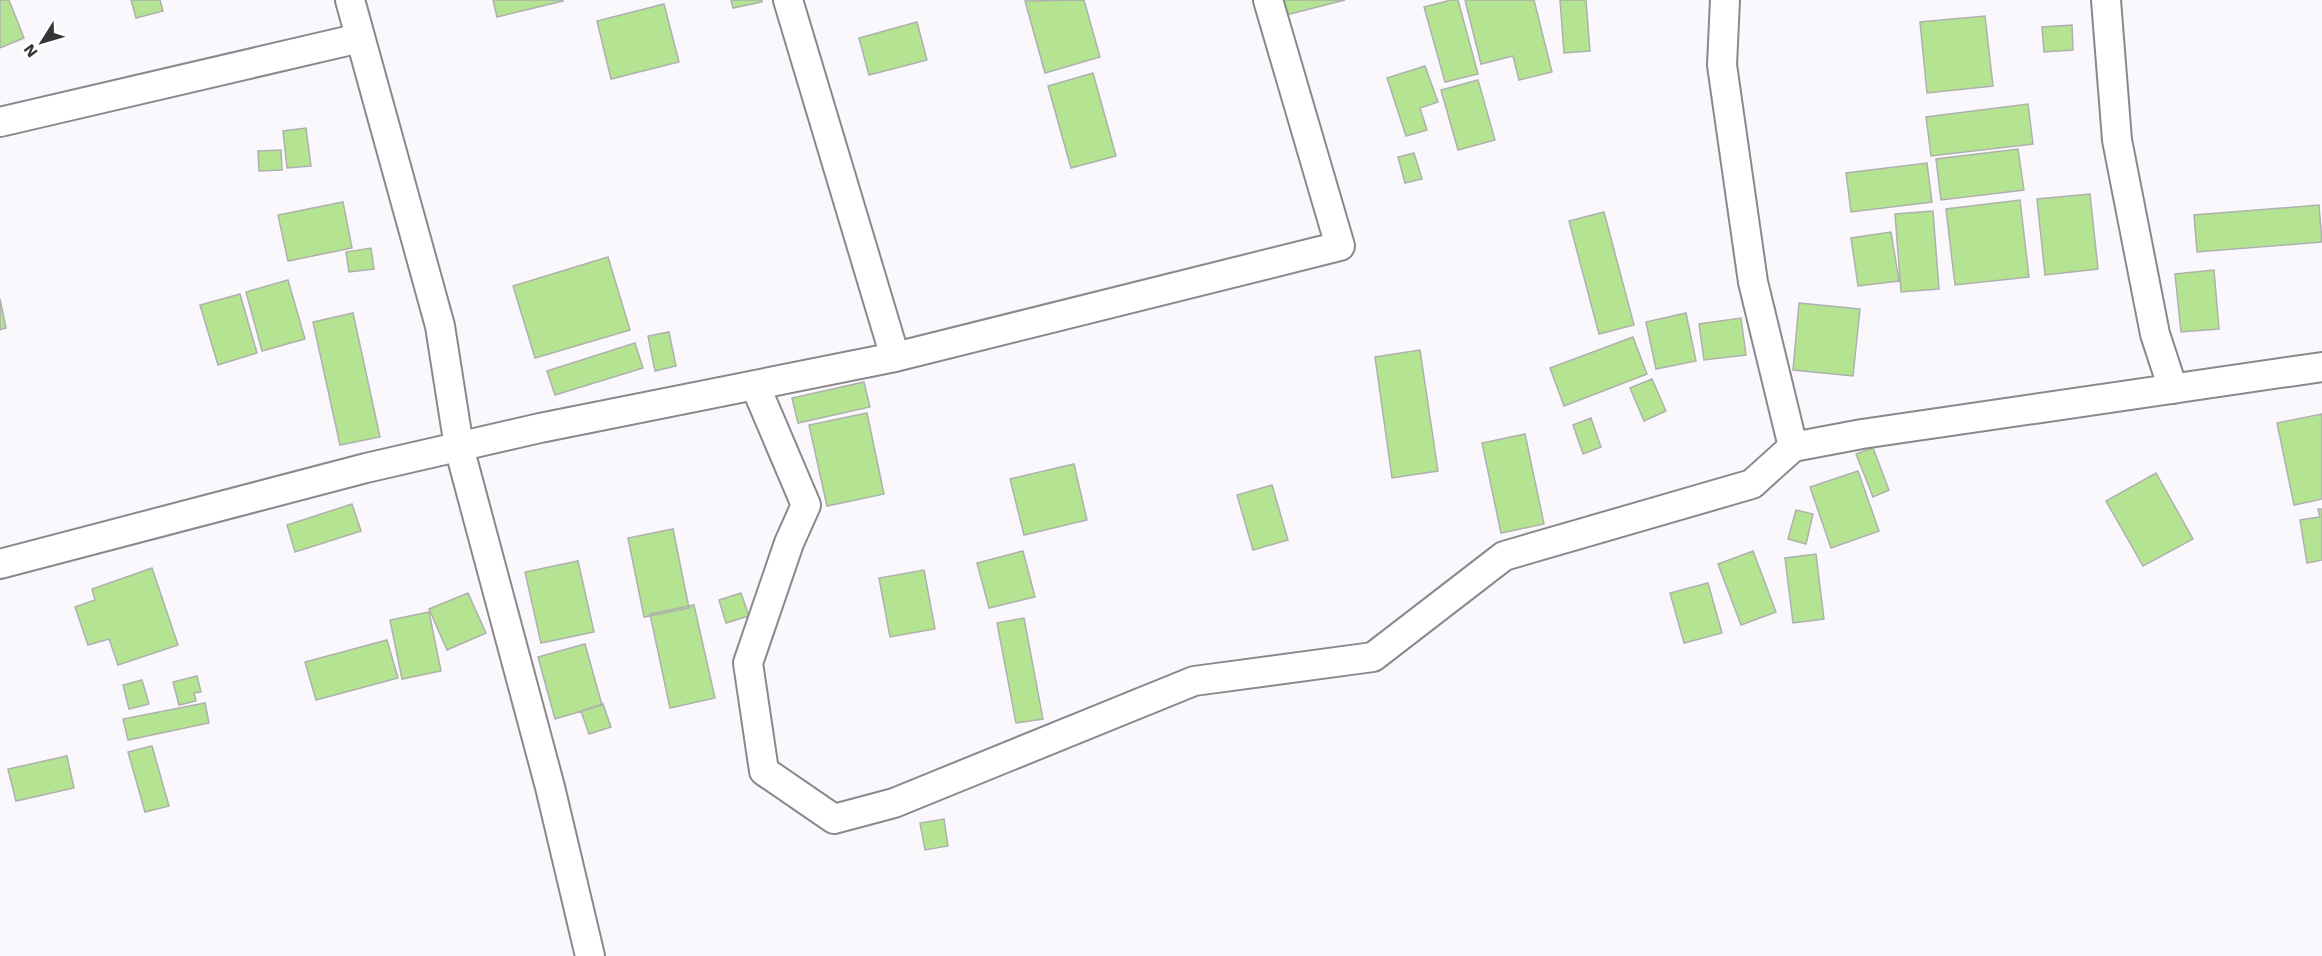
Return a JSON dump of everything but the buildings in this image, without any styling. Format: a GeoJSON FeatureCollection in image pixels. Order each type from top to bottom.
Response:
{"type":"FeatureCollection","features":[{"type":"Feature","properties":{"kind":"street"},"geometry":{"type":"LineString","coordinates":[[350,0],[440,326],[459,447],[550,787],[590,956]]}},
{"type":"Feature","properties":{"kind":"street"},"geometry":{"type":"LineString","coordinates":[[788,0],[895,357]]}},
{"type":"Feature","properties":{"kind":"street"},"geometry":{"type":"LineString","coordinates":[[0,564],[366,468],[895,357],[1340,246],[1268,0]]}},
{"type":"Feature","properties":{"kind":"street"},"geometry":{"type":"LineString","coordinates":[[1725,0],[1722,65],[1754,282],[1793,447]]}},
{"type":"Feature","properties":{"kind":"street"},"geometry":{"type":"LineString","coordinates":[[2106,0],[2117,140],[2155,334],[2174,389]]}},
{"type":"Feature","properties":{"kind":"street"},"geometry":{"type":"LineString","coordinates":[[0,122],[360,38]]}},
{"type":"Feature","properties":{"kind":"street"},"geometry":{"type":"LineString","coordinates":[[754,385],[806,505],[789,543],[748,663],[764,771],[834,819],[894,803],[1194,681],[1372,657],[1504,556],[1752,484],[1793,447],[2322,367]]}}]}
